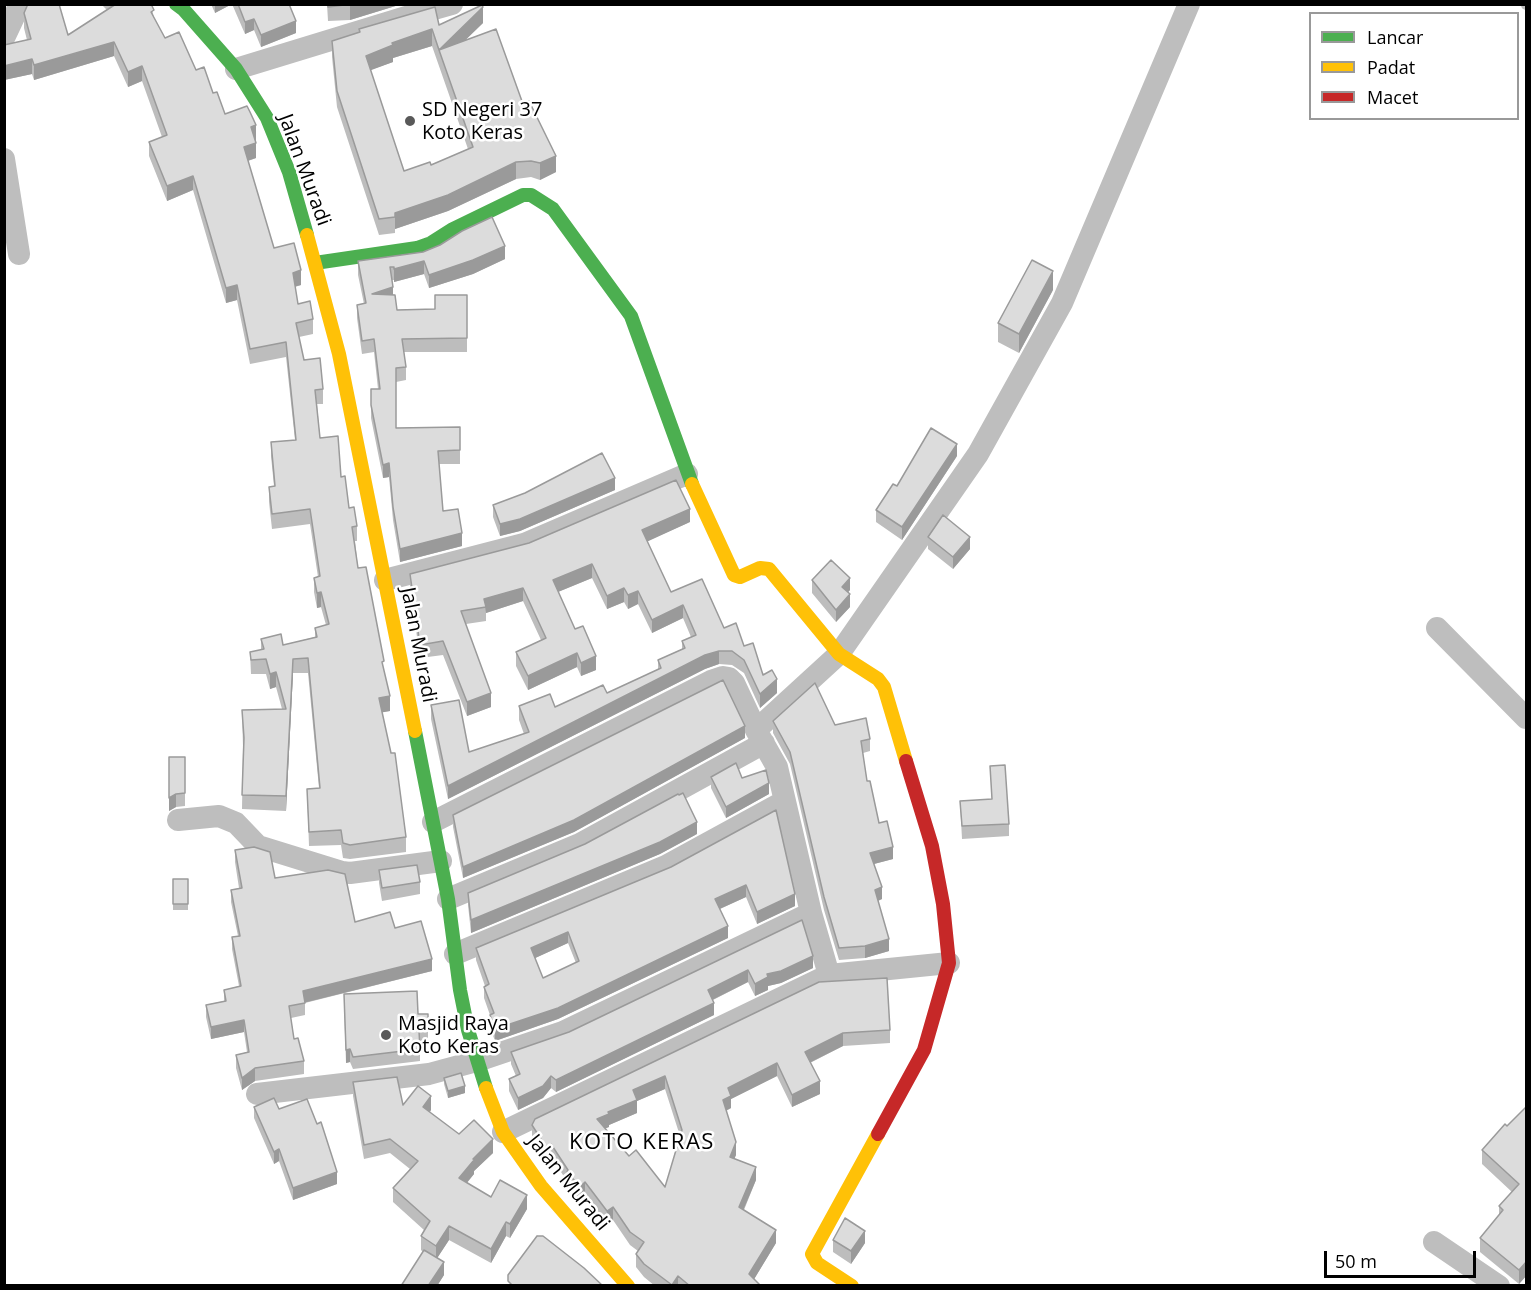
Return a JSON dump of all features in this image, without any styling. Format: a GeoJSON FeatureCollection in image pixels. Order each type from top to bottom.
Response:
{"type":"FeatureCollection","features":[{"type":"Feature","properties":{"kind":"main road","name":"Jalan Muradi"},"geometry":{"type":"LineString","coordinates":[[183,6],[236,69],[267,118],[284,162],[315,263],[339,354],[385,580],[448,899],[466,1020],[489,1099],[503,1132],[541,1186],[628,1286]]}},
{"type":"Feature","properties":{"kind":"main road"},"geometry":{"type":"LineString","coordinates":[[315,263],[417,249],[523,195],[531,195],[553,209],[631,316],[687,474],[734,575],[740,577],[760,568],[769,569],[839,654],[878,679],[884,687],[932,846],[944,904],[949,963],[924,1050],[812,1254],[817,1263],[852,1286]]}},
{"type":"Feature","properties":{"kind":"street"},"geometry":{"type":"LineString","coordinates":[[4,38],[20,4]]}},
{"type":"Feature","properties":{"kind":"street"},"geometry":{"type":"LineString","coordinates":[[236,69],[452,4]]}},
{"type":"Feature","properties":{"kind":"street"},"geometry":{"type":"LineString","coordinates":[[448,899],[580,844],[760,736],[839,654],[978,454],[1062,303],[1189,4]]}},
{"type":"Feature","properties":{"kind":"street"},"geometry":{"type":"LineString","coordinates":[[4,159],[19,254]]}},
{"type":"Feature","properties":{"kind":"street"},"geometry":{"type":"LineString","coordinates":[[385,580],[524,543],[687,474]]}},
{"type":"Feature","properties":{"kind":"street"},"geometry":{"type":"LineString","coordinates":[[1437,628],[1527,718]]}},
{"type":"Feature","properties":{"kind":"street"},"geometry":{"type":"LineString","coordinates":[[433,822],[711,681],[723,677],[729,678],[734,683],[777,767],[811,913],[829,975]]}},
{"type":"Feature","properties":{"kind":"street"},"geometry":{"type":"LineString","coordinates":[[455,954],[666,866],[785,801]]}},
{"type":"Feature","properties":{"kind":"street"},"geometry":{"type":"LineString","coordinates":[[178,820],[219,816],[236,823],[258,846],[342,872],[350,873],[441,861]]}},
{"type":"Feature","properties":{"kind":"street"},"geometry":{"type":"LineString","coordinates":[[256,1094],[429,1074],[477,1061],[563,1032],[811,913]]}},
{"type":"Feature","properties":{"kind":"street"},"geometry":{"type":"LineString","coordinates":[[503,1132],[829,975],[949,963]]}},
{"type":"Feature","properties":{"kind":"street"},"geometry":{"type":"LineString","coordinates":[[1434,1242],[1498,1286]]}},
{"type":"Feature","properties":{"kind":"building"},"geometry":{"type":"Polygon","coordinates":[[[28,4],[59,4],[68,35],[116,4],[151,4],[154,10],[151,12],[165,38],[179,32],[196,70],[204,67],[213,93],[217,92],[225,114],[247,106],[256,125],[251,127],[256,143],[244,147],[274,248],[294,243],[301,270],[293,273],[298,304],[310,301],[313,319],[296,323],[304,360],[320,358],[323,389],[315,390],[320,438],[338,436],[341,477],[345,476],[349,508],[354,507],[357,526],[352,527],[358,568],[366,567],[390,696],[379,698],[391,753],[395,753],[406,837],[350,845],[343,843],[341,830],[309,832],[307,789],[320,788],[308,658],[293,659],[286,796],[242,795],[244,738],[242,710],[286,709],[276,672],[270,674],[266,659],[251,660],[250,652],[264,649],[261,639],[281,634],[283,645],[317,637],[315,628],[329,624],[321,592],[317,593],[314,578],[320,576],[310,509],[272,514],[269,487],[275,486],[271,442],[296,440],[286,342],[250,349],[237,285],[226,288],[193,176],[167,186],[149,142],[167,135],[142,66],[128,72],[114,42],[34,65],[32,59],[4,66],[4,45],[31,39],[24,13],[28,4]]]}},
{"type":"Feature","properties":{"kind":"building"},"geometry":{"type":"Polygon","coordinates":[[[238,4],[289,4],[296,21],[261,35],[254,19],[245,22],[238,4]]]}},
{"type":"Feature","properties":{"kind":"building"},"geometry":{"type":"Polygon","coordinates":[[[328,4],[352,4],[328,7],[328,4]]]}},
{"type":"Feature","properties":{"kind":"building"},"geometry":{"type":"Polygon","coordinates":[[[482,5],[483,7],[439,50],[496,29],[523,104],[529,101],[556,156],[540,163],[516,162],[448,195],[395,213],[395,217],[379,219],[337,91],[332,41],[360,32],[359,29],[435,7],[439,25],[482,5]],[[432,29],[392,43],[393,45],[366,56],[404,171],[430,162],[431,165],[473,147],[432,29]]]}},
{"type":"Feature","properties":{"kind":"building"},"geometry":{"type":"Polygon","coordinates":[[[492,217],[505,246],[429,275],[424,261],[394,269],[390,267],[393,287],[372,294],[395,295],[397,310],[435,309],[435,295],[467,295],[467,338],[402,339],[406,367],[396,368],[396,428],[460,427],[460,450],[438,451],[443,511],[458,509],[462,533],[400,549],[389,463],[383,465],[371,405],[371,389],[380,389],[374,339],[362,341],[357,305],[366,303],[358,261],[423,252],[492,217]]]}},
{"type":"Feature","properties":{"kind":"building"},"geometry":{"type":"Polygon","coordinates":[[[1032,260],[1053,271],[1019,334],[998,323],[1032,260]]]}},
{"type":"Feature","properties":{"kind":"building"},"geometry":{"type":"Polygon","coordinates":[[[931,428],[957,444],[902,527],[876,510],[893,484],[897,486],[931,428]]]}},
{"type":"Feature","properties":{"kind":"building"},"geometry":{"type":"Polygon","coordinates":[[[602,453],[615,478],[520,519],[500,524],[493,505],[525,493],[602,453]]]}},
{"type":"Feature","properties":{"kind":"building"},"geometry":{"type":"Polygon","coordinates":[[[676,480],[690,509],[642,530],[671,592],[702,579],[724,628],[736,623],[744,646],[753,643],[763,675],[772,670],[777,679],[760,694],[744,660],[732,651],[719,651],[705,655],[448,786],[431,705],[459,700],[469,752],[529,732],[519,706],[550,694],[555,707],[603,685],[607,693],[661,668],[658,660],[685,648],[682,641],[696,635],[683,605],[652,620],[638,591],[628,595],[624,588],[607,596],[592,564],[553,580],[575,629],[583,626],[596,656],[581,663],[577,653],[528,676],[516,652],[546,638],[523,588],[484,599],[486,607],[461,611],[491,693],[467,702],[443,641],[420,645],[410,574],[529,543],[676,480]]]}},
{"type":"Feature","properties":{"kind":"building"},"geometry":{"type":"Polygon","coordinates":[[[943,515],[970,537],[953,557],[928,537],[943,515]]]}},
{"type":"Feature","properties":{"kind":"building"},"geometry":{"type":"Polygon","coordinates":[[[831,560],[850,578],[842,587],[850,594],[836,610],[812,580],[831,560]]]}},
{"type":"Feature","properties":{"kind":"building"},"geometry":{"type":"Polygon","coordinates":[[[723,680],[745,726],[574,820],[463,867],[453,815],[723,680]]]}},
{"type":"Feature","properties":{"kind":"building"},"geometry":{"type":"Polygon","coordinates":[[[815,683],[835,725],[866,718],[870,739],[861,741],[867,781],[870,781],[879,823],[887,821],[893,847],[870,853],[882,887],[875,890],[889,939],[865,946],[839,948],[824,897],[790,752],[773,721],[815,683]]]}},
{"type":"Feature","properties":{"kind":"building"},"geometry":{"type":"Polygon","coordinates":[[[169,757],[185,757],[185,793],[169,798],[169,757]]]}},
{"type":"Feature","properties":{"kind":"building"},"geometry":{"type":"Polygon","coordinates":[[[736,763],[742,778],[766,770],[769,783],[726,807],[711,777],[736,763]]]}},
{"type":"Feature","properties":{"kind":"building"},"geometry":{"type":"Polygon","coordinates":[[[1005,765],[1009,824],[962,826],[960,801],[992,799],[990,766],[1005,765]]]}},
{"type":"Feature","properties":{"kind":"building"},"geometry":{"type":"Polygon","coordinates":[[[683,793],[697,822],[660,842],[471,920],[468,893],[585,844],[683,793]]]}},
{"type":"Feature","properties":{"kind":"building"},"geometry":{"type":"Polygon","coordinates":[[[776,810],[795,894],[757,912],[746,885],[715,899],[728,926],[558,1008],[495,1029],[490,1015],[494,1013],[484,987],[489,984],[476,948],[671,867],[776,810]],[[568,932],[531,948],[543,978],[579,961],[568,932]]]}},
{"type":"Feature","properties":{"kind":"building"},"geometry":{"type":"Polygon","coordinates":[[[254,847],[270,852],[275,878],[328,870],[345,874],[355,922],[390,912],[395,928],[421,921],[432,959],[303,991],[305,1003],[289,1006],[294,1039],[298,1038],[304,1061],[255,1068],[242,1078],[236,1055],[249,1052],[244,1020],[211,1027],[206,1005],[226,1001],[224,990],[241,986],[232,937],[240,936],[231,890],[242,888],[235,850],[254,847]]]}},
{"type":"Feature","properties":{"kind":"building"},"geometry":{"type":"Polygon","coordinates":[[[417,865],[420,882],[382,888],[379,870],[417,865]]]}},
{"type":"Feature","properties":{"kind":"building"},"geometry":{"type":"Polygon","coordinates":[[[173,879],[188,879],[188,904],[173,904],[173,879]]]}},
{"type":"Feature","properties":{"kind":"building"},"geometry":{"type":"Polygon","coordinates":[[[802,920],[813,956],[781,971],[767,974],[768,977],[755,984],[748,970],[708,990],[714,1003],[556,1080],[551,1076],[543,1086],[518,1098],[509,1079],[520,1074],[511,1052],[569,1032],[802,920]]]}},
{"type":"Feature","properties":{"kind":"building"},"geometry":{"type":"Polygon","coordinates":[[[887,978],[890,1030],[843,1033],[805,1052],[820,1081],[792,1095],[777,1063],[728,1088],[731,1096],[723,1100],[736,1142],[730,1157],[756,1167],[739,1207],[776,1230],[749,1274],[761,1286],[690,1286],[678,1276],[672,1285],[644,1264],[636,1254],[644,1242],[630,1232],[613,1207],[607,1211],[585,1182],[580,1187],[567,1172],[568,1170],[551,1144],[546,1147],[532,1125],[535,1119],[819,982],[887,978]],[[665,1076],[633,1090],[637,1100],[597,1119],[629,1156],[636,1150],[665,1187],[682,1130],[665,1076]]]}},
{"type":"Feature","properties":{"kind":"building","name":"Masjid Raya Koto Keras"},"geometry":{"type":"Polygon","coordinates":[[[417,991],[418,1014],[428,1014],[428,1031],[419,1031],[420,1049],[353,1057],[350,1049],[346,1050],[344,994],[417,991]]]}},
{"type":"Feature","properties":{"kind":"building"},"geometry":{"type":"Polygon","coordinates":[[[461,1073],[465,1086],[448,1091],[444,1078],[461,1073]]]}},
{"type":"Feature","properties":{"kind":"building"},"geometry":{"type":"Polygon","coordinates":[[[397,1077],[403,1105],[418,1086],[431,1096],[423,1107],[459,1134],[474,1120],[493,1139],[473,1159],[459,1178],[491,1197],[500,1180],[527,1195],[510,1224],[506,1222],[491,1249],[449,1226],[436,1246],[421,1236],[430,1221],[393,1188],[418,1161],[390,1139],[364,1145],[353,1082],[397,1077]]]}},
{"type":"Feature","properties":{"kind":"building"},"geometry":{"type":"Polygon","coordinates":[[[274,1098],[279,1109],[307,1099],[317,1124],[321,1122],[337,1172],[293,1188],[279,1149],[274,1152],[254,1107],[274,1098]]]}},
{"type":"Feature","properties":{"kind":"building"},"geometry":{"type":"Polygon","coordinates":[[[1527,1106],[1527,1261],[1519,1270],[1480,1238],[1503,1210],[1499,1206],[1519,1184],[1482,1150],[1505,1124],[1507,1126],[1527,1106]]]}},
{"type":"Feature","properties":{"kind":"building"},"geometry":{"type":"Polygon","coordinates":[[[845,1218],[865,1231],[851,1251],[833,1240],[845,1218]]]}},
{"type":"Feature","properties":{"kind":"building"},"geometry":{"type":"Polygon","coordinates":[[[537,1236],[543,1236],[603,1286],[513,1286],[508,1281],[508,1275],[537,1236]]]}},
{"type":"Feature","properties":{"kind":"building"},"geometry":{"type":"Polygon","coordinates":[[[424,1250],[444,1262],[428,1286],[401,1286],[424,1250]]]}},
{"type":"Feature","properties":{"kind":"traffic: fast"},"geometry":{"type":"LineString","coordinates":[[176,4],[184,10],[236,69],[267,118],[289,172],[307,235]]}},
{"type":"Feature","properties":{"kind":"traffic: fast"},"geometry":{"type":"LineString","coordinates":[[315,263],[417,248],[523,195],[531,195],[553,209],[631,316],[692,484]]}},
{"type":"Feature","properties":{"kind":"traffic: fast"},"geometry":{"type":"LineString","coordinates":[[415,731],[448,899],[460,990],[468,1030],[486,1088]]}},
{"type":"Feature","properties":{"kind":"traffic: slow"},"geometry":{"type":"LineString","coordinates":[[307,235],[339,354],[415,731]]}},
{"type":"Feature","properties":{"kind":"traffic: slow"},"geometry":{"type":"LineString","coordinates":[[692,484],[734,575],[740,577],[760,568],[769,569],[839,654],[878,679],[884,687],[906,761]]}},
{"type":"Feature","properties":{"kind":"traffic: slow"},"geometry":{"type":"LineString","coordinates":[[486,1088],[503,1132],[541,1186],[628,1286]]}},
{"type":"Feature","properties":{"kind":"traffic: slow"},"geometry":{"type":"LineString","coordinates":[[852,1286],[817,1263],[812,1254],[878,1134]]}},
{"type":"Feature","properties":{"kind":"traffic: jam"},"geometry":{"type":"LineString","coordinates":[[878,1134],[924,1050],[949,963],[943,904],[932,846],[906,761]]}},
{"type":"Feature","properties":{"kind":"place","name":"SD Negeri 37 Koto Keras"},"geometry":{"type":"Point","coordinates":[410,121]}},
{"type":"Feature","properties":{"kind":"place","name":"Masjid Raya Koto Keras"},"geometry":{"type":"Point","coordinates":[386,1035]}},
{"type":"Feature","properties":{"kind":"district","name":"KOTO KERAS"},"geometry":{"type":"Point","coordinates":[642,1143]}}]}
